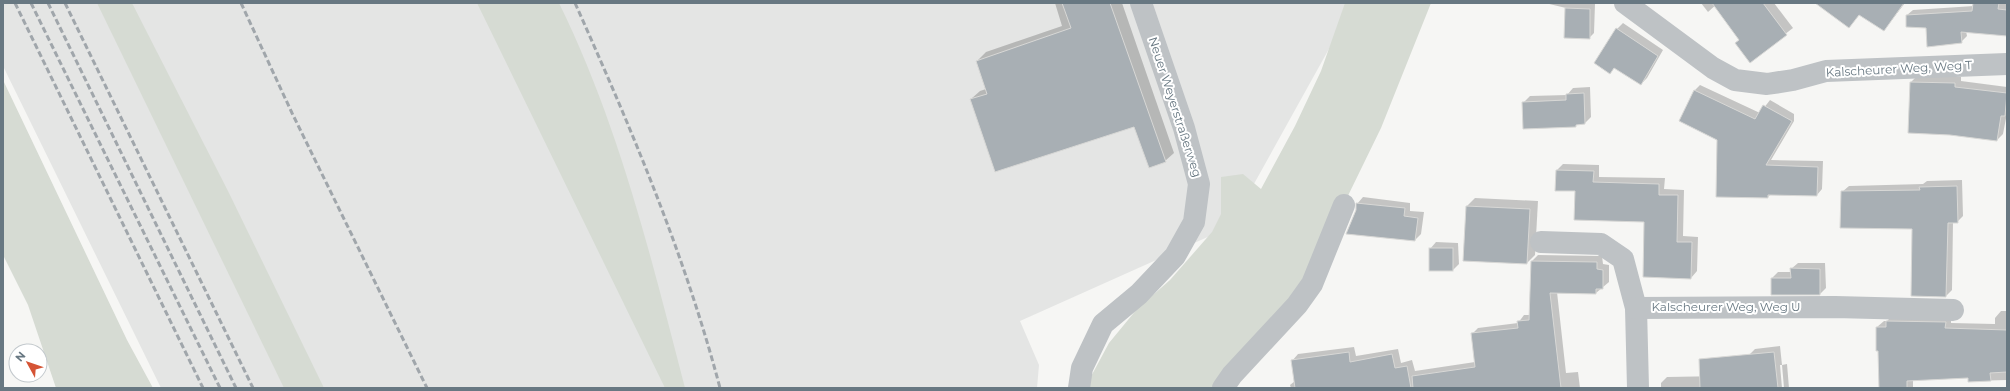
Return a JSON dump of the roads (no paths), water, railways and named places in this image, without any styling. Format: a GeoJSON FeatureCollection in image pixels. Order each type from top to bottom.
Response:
{"type":"FeatureCollection","features":[{"type":"Feature","properties":{"kind":"street","name":"Neuer Weyerstraßerweg"},"geometry":{"type":"LineString","coordinates":[[1079,388],[1082,368],[1103,324],[1138,294],[1175,256],[1194,222],[1199,184],[1184,128],[1140,3]]}},
{"type":"Feature","properties":{"kind":"street","name":"Kalscheurer Weg, Weg T"},"geometry":{"type":"LineString","coordinates":[[1625,3],[1713,68],[1735,80],[1767,84],[1793,80],[1826,71],[2007,64]]}},
{"type":"Feature","properties":{"kind":"street"},"geometry":{"type":"LineString","coordinates":[[1223,388],[1232,375],[1297,306],[1312,284],[1344,205]]}},
{"type":"Feature","properties":{"kind":"street","name":"Kalscheurer Weg, Weg U"},"geometry":{"type":"LineString","coordinates":[[1541,242],[1601,244],[1623,259],[1636,308],[1835,307],[1953,310]]}},
{"type":"Feature","properties":{"kind":"street"},"geometry":{"type":"LineString","coordinates":[[1636,308],[1638,388]]}},
{"type":"Feature","properties":{"kind":"railway"},"geometry":{"type":"LineString","coordinates":[[15,3],[203,388]]}},
{"type":"Feature","properties":{"kind":"railway"},"geometry":{"type":"LineString","coordinates":[[31,3],[220,388]]}},
{"type":"Feature","properties":{"kind":"railway"},"geometry":{"type":"LineString","coordinates":[[48,3],[236,388]]}},
{"type":"Feature","properties":{"kind":"railway"},"geometry":{"type":"LineString","coordinates":[[65,3],[253,388]]}},
{"type":"Feature","properties":{"kind":"railway"},"geometry":{"type":"LineString","coordinates":[[241,3],[292,113],[427,388]]}},
{"type":"Feature","properties":{"kind":"railway"},"geometry":{"type":"LineString","coordinates":[[575,3],[636,145],[674,241],[706,338],[720,388]]}}]}
